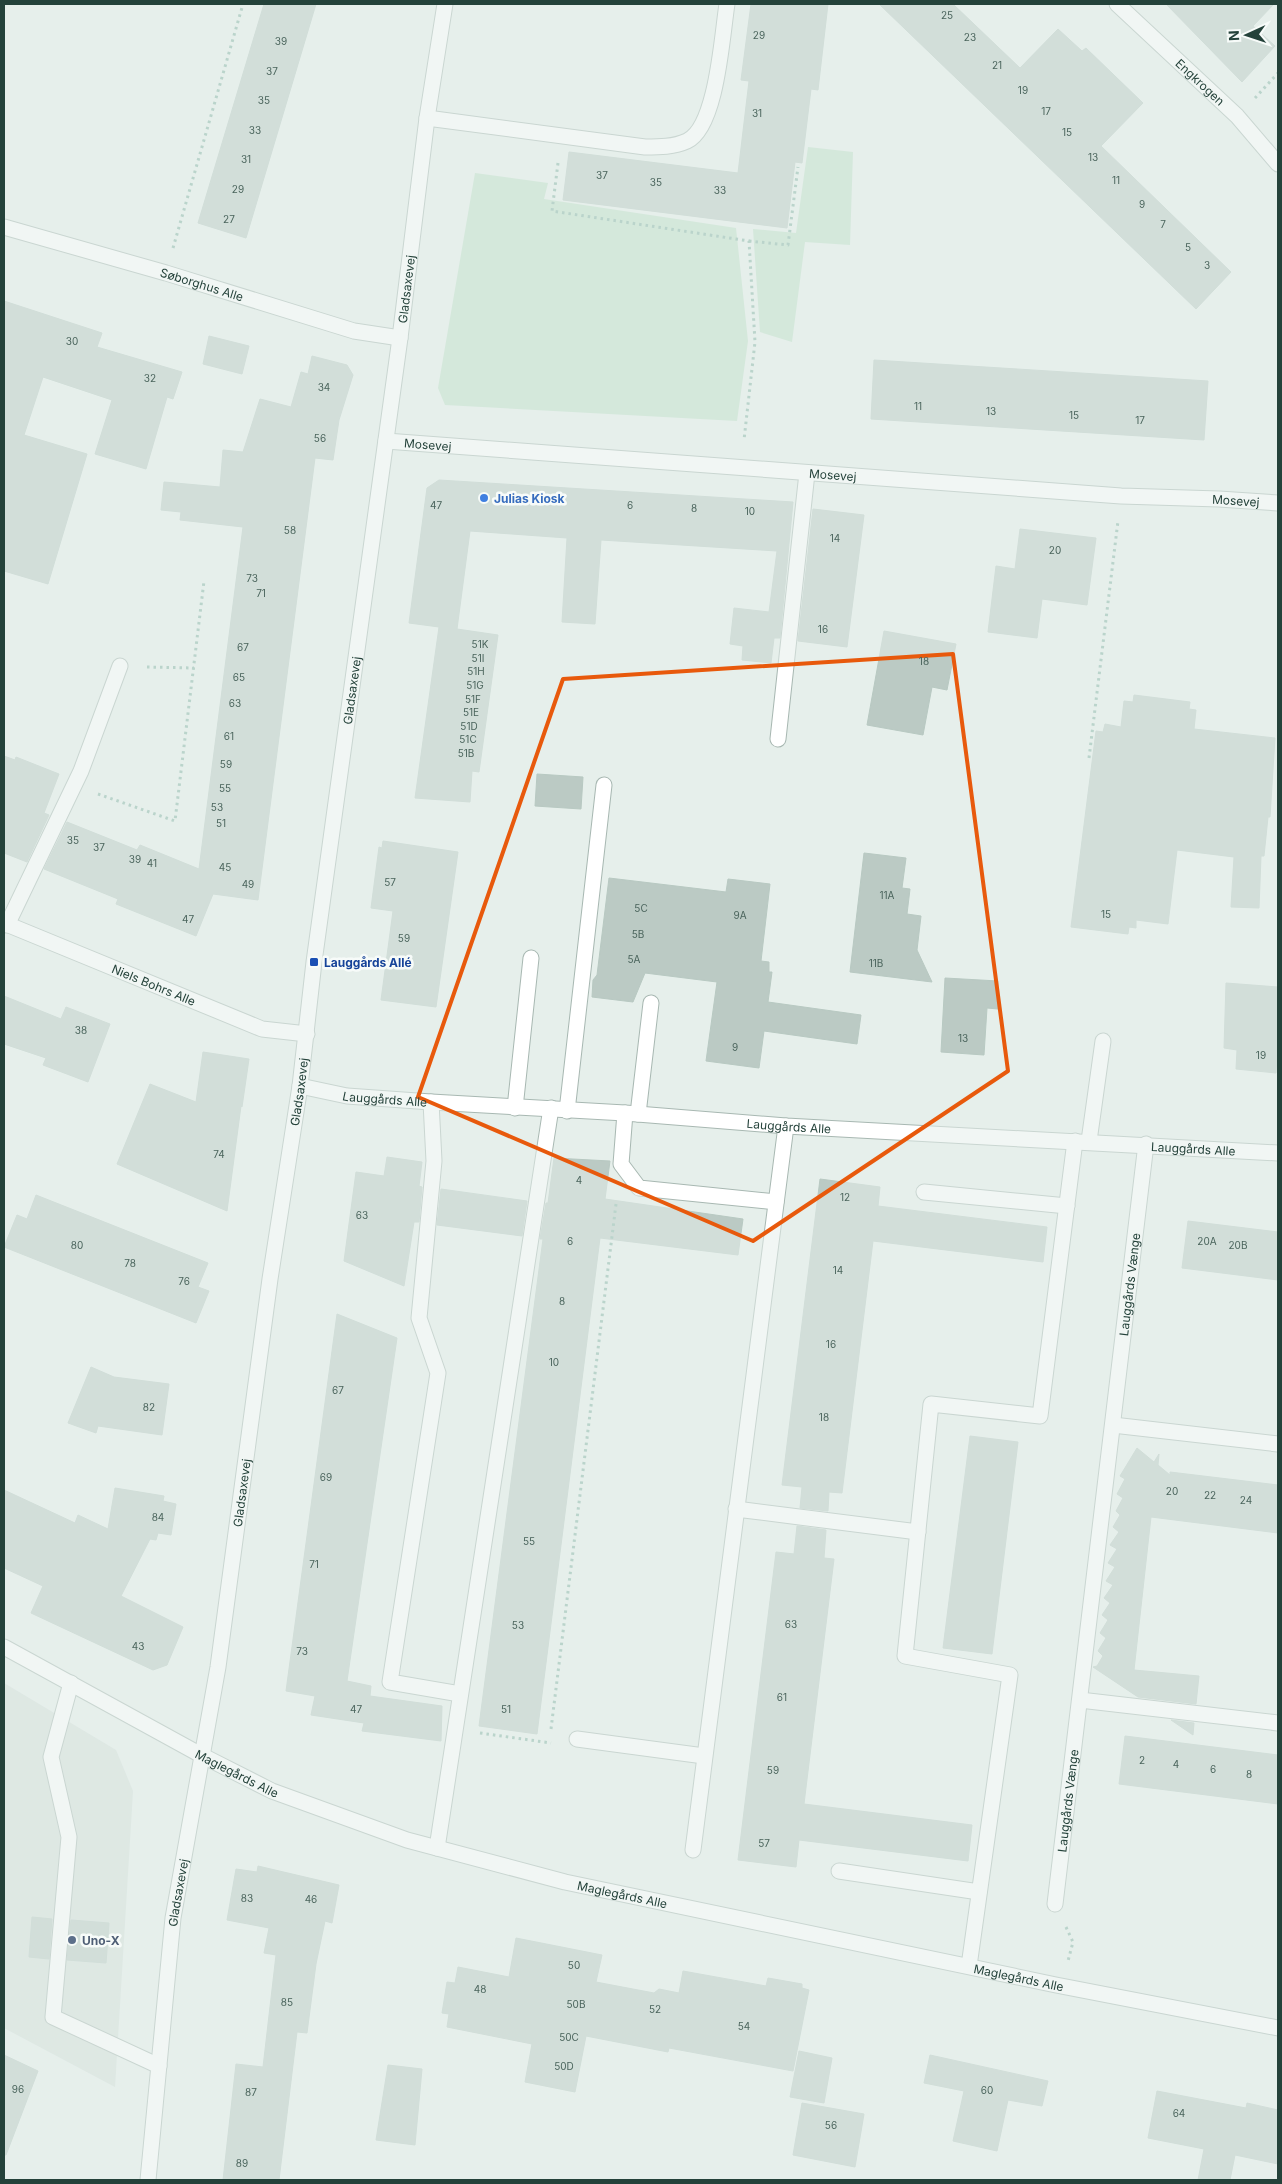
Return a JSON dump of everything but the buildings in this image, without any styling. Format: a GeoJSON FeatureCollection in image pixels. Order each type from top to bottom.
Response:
{"type":"FeatureCollection","features":[{"type":"Feature","properties":{"kind":"street","name":"Gladsaxevej"},"geometry":{"type":"LineString","coordinates":[[148,2180],[173,1918],[218,1667],[270,1279],[300,1086],[314,962],[400,338],[427,118],[445,4]]}},
{"type":"Feature","properties":{"kind":"street"},"geometry":{"type":"LineString","coordinates":[[427,118],[645,148],[669,146],[688,140],[704,124],[712,104],[727,4]]}},
{"type":"Feature","properties":{"kind":"street","name":"Engkrogen"},"geometry":{"type":"LineString","coordinates":[[1117,4],[1237,116],[1278,164]]}},
{"type":"Feature","properties":{"kind":"street","name":"Søborghus Alle"},"geometry":{"type":"LineString","coordinates":[[4,227],[166,273],[354,331],[400,338]]}},
{"type":"Feature","properties":{"kind":"street","name":"Mosevej"},"geometry":{"type":"LineString","coordinates":[[386,441],[1121,496],[1278,503]]}},
{"type":"Feature","properties":{"kind":"street"},"geometry":{"type":"LineString","coordinates":[[778,739],[807,473]]}},
{"type":"Feature","properties":{"kind":"street"},"geometry":{"type":"LineString","coordinates":[[5,924],[74,786],[120,666]]}},
{"type":"Feature","properties":{"kind":"street"},"geometry":{"type":"LineString","coordinates":[[567,1111],[604,785]]}},
{"type":"Feature","properties":{"kind":"street","name":"Niels Bohrs Alle"},"geometry":{"type":"LineString","coordinates":[[5,924],[262,1029],[307,1034]]}},
{"type":"Feature","properties":{"kind":"street"},"geometry":{"type":"LineString","coordinates":[[515,1108],[531,958]]}},
{"type":"Feature","properties":{"kind":"street"},"geometry":{"type":"LineString","coordinates":[[651,1003],[621,1164],[639,1188],[776,1202]]}},
{"type":"Feature","properties":{"kind":"street"},"geometry":{"type":"LineString","coordinates":[[969,1966],[1010,1675],[905,1656],[931,1404],[1040,1416],[1067,1206],[1103,1041]]}},
{"type":"Feature","properties":{"kind":"street","name":"Lauggårds Alle"},"geometry":{"type":"LineString","coordinates":[[300,1086],[347,1096],[515,1108],[551,1108],[567,1111],[631,1113],[786,1126],[1146,1144],[1278,1153]]}},
{"type":"Feature","properties":{"kind":"street"},"geometry":{"type":"LineString","coordinates":[[431,1102],[434,1161],[419,1318],[438,1373],[390,1682],[460,1694]]}},
{"type":"Feature","properties":{"kind":"street"},"geometry":{"type":"LineString","coordinates":[[437,1848],[551,1108]]}},
{"type":"Feature","properties":{"kind":"street"},"geometry":{"type":"LineString","coordinates":[[693,1850],[786,1126]]}},
{"type":"Feature","properties":{"kind":"street","name":"Lauggårds Vænge"},"geometry":{"type":"LineString","coordinates":[[1056,1904],[1146,1144]]}},
{"type":"Feature","properties":{"kind":"street"},"geometry":{"type":"LineString","coordinates":[[924,1192],[1067,1206]]}},
{"type":"Feature","properties":{"kind":"street"},"geometry":{"type":"LineString","coordinates":[[1113,1425],[1278,1444]]}},
{"type":"Feature","properties":{"kind":"street"},"geometry":{"type":"LineString","coordinates":[[736,1508],[918,1532]]}},
{"type":"Feature","properties":{"kind":"street","name":"Maglegårds Alle"},"geometry":{"type":"LineString","coordinates":[[4,1647],[272,1791],[407,1840],[565,1882],[1063,1986],[1278,2028]]}},
{"type":"Feature","properties":{"kind":"street"},"geometry":{"type":"LineString","coordinates":[[70,1683],[51,1756],[69,1837],[53,2017],[159,2066]]}},
{"type":"Feature","properties":{"kind":"street"},"geometry":{"type":"LineString","coordinates":[[1080,1700],[1278,1723]]}},
{"type":"Feature","properties":{"kind":"street"},"geometry":{"type":"LineString","coordinates":[[577,1739],[704,1756]]}},
{"type":"Feature","properties":{"kind":"street"},"geometry":{"type":"LineString","coordinates":[[839,1871],[979,1892]]}},
{"type":"Feature","properties":{"kind":"path"},"geometry":{"type":"LineString","coordinates":[[166,273],[243,4]]}},
{"type":"Feature","properties":{"kind":"path"},"geometry":{"type":"LineString","coordinates":[[1237,116],[1278,73]]}},
{"type":"Feature","properties":{"kind":"path"},"geometry":{"type":"LineString","coordinates":[[562,136],[552,211],[749,240],[788,245],[798,167]]}},
{"type":"Feature","properties":{"kind":"path"},"geometry":{"type":"LineString","coordinates":[[741,468],[754,342],[749,240]]}},
{"type":"Feature","properties":{"kind":"path"},"geometry":{"type":"LineString","coordinates":[[1089,758],[1121,496]]}},
{"type":"Feature","properties":{"kind":"path"},"geometry":{"type":"LineString","coordinates":[[74,786],[175,821],[204,581]]}},
{"type":"Feature","properties":{"kind":"path"},"geometry":{"type":"LineString","coordinates":[[120,666],[194,668]]}},
{"type":"Feature","properties":{"kind":"path"},"geometry":{"type":"LineString","coordinates":[[549,1743],[621,1164]]}},
{"type":"Feature","properties":{"kind":"path"},"geometry":{"type":"LineString","coordinates":[[455,1730],[557,1744],[577,1739]]}},
{"type":"Feature","properties":{"kind":"path"},"geometry":{"type":"LineString","coordinates":[[1056,1904],[1073,1942],[1063,1986]]}},
{"type":"Feature","properties":{"kind":"highlighted area"},"geometry":{"type":"Polygon","coordinates":[[[953,654],[1008,1071],[753,1241],[418,1097],[563,679],[953,654]]]}},
{"type":"Feature","properties":{"kind":"shaded area"},"geometry":{"type":"Polygon","coordinates":[[[4,1683],[116,1750],[133,1791],[115,2087],[4,2028],[4,1683]]]}},
{"type":"Feature","properties":{"kind":"green space"},"geometry":{"type":"Polygon","coordinates":[[[808,147],[853,152],[850,245],[805,242],[792,342],[760,332],[753,229],[796,233],[808,147]]]}},
{"type":"Feature","properties":{"kind":"green space"},"geometry":{"type":"Polygon","coordinates":[[[475,173],[548,183],[544,199],[736,228],[748,341],[737,421],[445,405],[438,388],[475,173]]]}},
{"type":"Feature","properties":{"kind":"place","name":"Julias Kiosk"},"geometry":{"type":"Point","coordinates":[484,498]}},
{"type":"Feature","properties":{"kind":"place","name":"Lauggårds Allé"},"geometry":{"type":"Point","coordinates":[314,962]}},
{"type":"Feature","properties":{"kind":"place","name":"Uno-X"},"geometry":{"type":"Point","coordinates":[72,1940]}}]}
